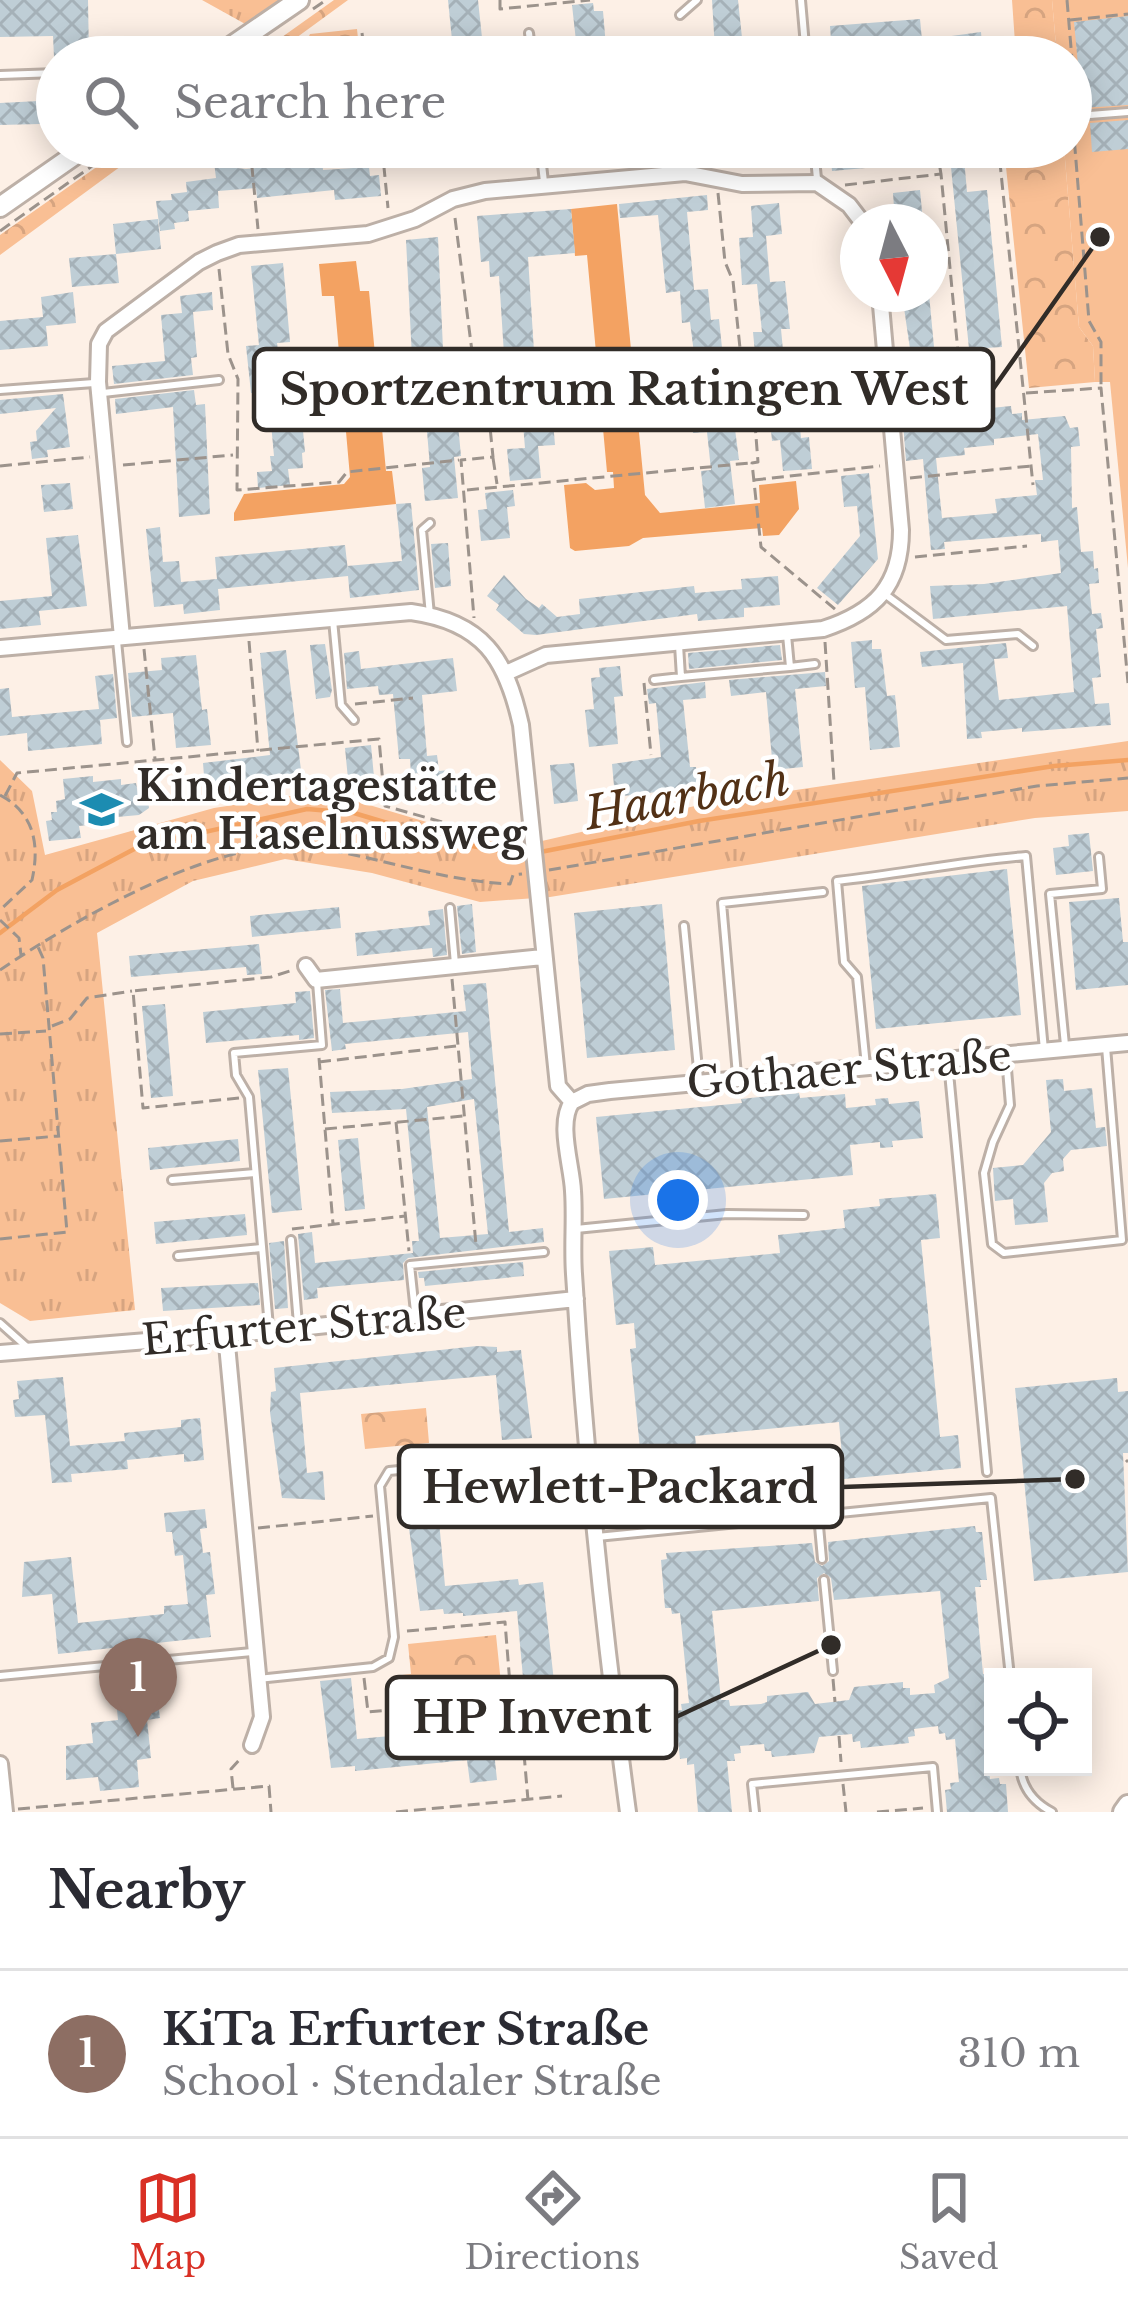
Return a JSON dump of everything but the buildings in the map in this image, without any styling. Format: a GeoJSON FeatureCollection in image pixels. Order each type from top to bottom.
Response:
{"type":"FeatureCollection","features":[{"type":"Feature","properties":{"kind":"main road"},"geometry":{"type":"LineString","coordinates":[[247,36],[299,0]]}},
{"type":"Feature","properties":{"kind":"main road"},"geometry":{"type":"LineString","coordinates":[[0,207],[56,168]]}},
{"type":"Feature","properties":{"kind":"street"},"geometry":{"type":"LineString","coordinates":[[119,637],[98,388],[99,344],[106,331],[150,296],[218,253],[259,243],[368,234],[453,199],[685,173],[758,185],[821,185],[842,204]]}},
{"type":"Feature","properties":{"kind":"street"},"geometry":{"type":"LineString","coordinates":[[506,673],[546,655],[824,628],[848,620],[883,593],[901,558],[882,312]]}},
{"type":"Feature","properties":{"kind":"street"},"geometry":{"type":"LineString","coordinates":[[0,647],[411,612],[447,619],[476,635],[506,673],[520,725],[558,1086],[572,1102],[566,1108],[566,1124],[576,1299],[614,1710],[628,1812]]}},
{"type":"Feature","properties":{"kind":"street"},"geometry":{"type":"LineString","coordinates":[[306,966],[316,980],[543,957]]}},
{"type":"Feature","properties":{"kind":"street","name":"Gothaer Straße"},"geometry":{"type":"LineString","coordinates":[[572,1102],[588,1094],[1128,1043]]}},
{"type":"Feature","properties":{"kind":"street","name":"Erfurter Straße"},"geometry":{"type":"LineString","coordinates":[[0,1353],[576,1299]]}},
{"type":"Feature","properties":{"kind":"street"},"geometry":{"type":"LineString","coordinates":[[226,1334],[262,1718],[252,1745]]}},
{"type":"Feature","properties":{"kind":"street"},"geometry":{"type":"LineString","coordinates":[[0,1764],[4,1811]]}},
{"type":"Feature","properties":{"kind":"lane"},"geometry":{"type":"LineString","coordinates":[[680,15],[697,0]]}},
{"type":"Feature","properties":{"kind":"lane"},"geometry":{"type":"LineString","coordinates":[[800,0],[804,36]]}},
{"type":"Feature","properties":{"kind":"lane"},"geometry":{"type":"LineString","coordinates":[[0,74],[36,73]]}},
{"type":"Feature","properties":{"kind":"lane"},"geometry":{"type":"LineString","coordinates":[[1092,115],[1128,112]]}},
{"type":"Feature","properties":{"kind":"lane"},"geometry":{"type":"LineString","coordinates":[[542,168],[544,186]]}},
{"type":"Feature","properties":{"kind":"lane"},"geometry":{"type":"LineString","coordinates":[[818,168],[821,185]]}},
{"type":"Feature","properties":{"kind":"lane"},"geometry":{"type":"LineString","coordinates":[[763,388],[948,370]]}},
{"type":"Feature","properties":{"kind":"lane"},"geometry":{"type":"LineString","coordinates":[[0,390],[219,380]]}},
{"type":"Feature","properties":{"kind":"lane"},"geometry":{"type":"LineString","coordinates":[[430,523],[422,530],[430,615]]}},
{"type":"Feature","properties":{"kind":"lane"},"geometry":{"type":"LineString","coordinates":[[883,593],[946,640],[1018,634],[1033,646]]}},
{"type":"Feature","properties":{"kind":"lane"},"geometry":{"type":"LineString","coordinates":[[333,620],[341,705],[354,720]]}},
{"type":"Feature","properties":{"kind":"lane"},"geometry":{"type":"LineString","coordinates":[[786,632],[790,667]]}},
{"type":"Feature","properties":{"kind":"lane"},"geometry":{"type":"LineString","coordinates":[[119,637],[127,742]]}},
{"type":"Feature","properties":{"kind":"lane"},"geometry":{"type":"LineString","coordinates":[[678,642],[681,677]]}},
{"type":"Feature","properties":{"kind":"lane"},"geometry":{"type":"LineString","coordinates":[[655,680],[815,664]]}},
{"type":"Feature","properties":{"kind":"lane"},"geometry":{"type":"LineString","coordinates":[[866,1066],[857,977],[844,962],[837,880],[931,870],[958,861],[1026,856],[1044,1050]]}},
{"type":"Feature","properties":{"kind":"lane"},"geometry":{"type":"LineString","coordinates":[[1065,1048],[1050,894],[1102,889],[1099,857]]}},
{"type":"Feature","properties":{"kind":"lane"},"geometry":{"type":"LineString","coordinates":[[738,1079],[722,903],[824,892]]}},
{"type":"Feature","properties":{"kind":"lane"},"geometry":{"type":"LineString","coordinates":[[450,908],[453,965]]}},
{"type":"Feature","properties":{"kind":"lane"},"geometry":{"type":"LineString","coordinates":[[684,926],[699,1083]]}},
{"type":"Feature","properties":{"kind":"lane"},"geometry":{"type":"LineString","coordinates":[[270,1331],[249,1097],[236,1075],[234,1053],[322,1045],[316,980]]}},
{"type":"Feature","properties":{"kind":"lane"},"geometry":{"type":"LineString","coordinates":[[1005,1054],[1010,1105],[985,1173],[996,1251],[1122,1240],[1124,1197],[1106,1045]]}},
{"type":"Feature","properties":{"kind":"lane"},"geometry":{"type":"LineString","coordinates":[[948,1059],[987,1472]]}},
{"type":"Feature","properties":{"kind":"lane"},"geometry":{"type":"LineString","coordinates":[[172,1180],[255,1173]]}},
{"type":"Feature","properties":{"kind":"lane"},"geometry":{"type":"LineString","coordinates":[[573,1229],[728,1214],[804,1215]]}},
{"type":"Feature","properties":{"kind":"lane"},"geometry":{"type":"LineString","coordinates":[[291,1240],[298,1328]]}},
{"type":"Feature","properties":{"kind":"lane"},"geometry":{"type":"LineString","coordinates":[[178,1256],[261,1248]]}},
{"type":"Feature","properties":{"kind":"lane"},"geometry":{"type":"LineString","coordinates":[[415,1316],[410,1265],[544,1252]]}},
{"type":"Feature","properties":{"kind":"lane"},"geometry":{"type":"LineString","coordinates":[[0,1324],[31,1351]]}},
{"type":"Feature","properties":{"kind":"lane"},"geometry":{"type":"LineString","coordinates":[[259,1678],[363,1668],[389,1658],[394,1649],[381,1479],[397,1467],[590,1451]]}},
{"type":"Feature","properties":{"kind":"lane"},"geometry":{"type":"LineString","coordinates":[[595,1496],[830,1474]]}},
{"type":"Feature","properties":{"kind":"lane"},"geometry":{"type":"LineString","coordinates":[[597,1537],[991,1498],[1009,1668]]}},
{"type":"Feature","properties":{"kind":"lane"},"geometry":{"type":"LineString","coordinates":[[818,1515],[822,1559]]}},
{"type":"Feature","properties":{"kind":"lane"},"geometry":{"type":"LineString","coordinates":[[986,1550],[996,1550]]}},
{"type":"Feature","properties":{"kind":"lane"},"geometry":{"type":"LineString","coordinates":[[824,1580],[832,1671]]}},
{"type":"Feature","properties":{"kind":"lane"},"geometry":{"type":"LineString","coordinates":[[0,1676],[255,1651]]}},
{"type":"Feature","properties":{"kind":"lane"},"geometry":{"type":"LineString","coordinates":[[755,1812],[752,1784],[933,1767],[937,1809]]}},
{"type":"Feature","properties":{"kind":"lane"},"geometry":{"type":"LineString","coordinates":[[1021,1776],[1037,1804],[1052,1812]]}},
{"type":"Feature","properties":{"kind":"path"},"geometry":{"type":"LineString","coordinates":[[500,0],[500,8],[590,0]]}},
{"type":"Feature","properties":{"kind":"path"},"geometry":{"type":"LineString","coordinates":[[1066,0],[1070,36]]}},
{"type":"Feature","properties":{"kind":"path"},"geometry":{"type":"LineString","coordinates":[[526,6],[529,33]]}},
{"type":"Feature","properties":{"kind":"path"},"geometry":{"type":"LineString","coordinates":[[1068,20],[1128,14]]}},
{"type":"Feature","properties":{"kind":"path"},"geometry":{"type":"LineString","coordinates":[[0,231],[89,168]]}},
{"type":"Feature","properties":{"kind":"path"},"geometry":{"type":"LineString","coordinates":[[252,168],[259,243]]}},
{"type":"Feature","properties":{"kind":"path"},"geometry":{"type":"LineString","coordinates":[[384,168],[391,228]]}},
{"type":"Feature","properties":{"kind":"path"},"geometry":{"type":"LineString","coordinates":[[940,168],[958,352],[946,353],[948,370]]}},
{"type":"Feature","properties":{"kind":"path"},"geometry":{"type":"LineString","coordinates":[[1001,168],[1033,485]]}},
{"type":"Feature","properties":{"kind":"path"},"geometry":{"type":"LineString","coordinates":[[1076,168],[1089,321],[1101,342],[1101,388],[1128,683]]}},
{"type":"Feature","properties":{"kind":"path"},"geometry":{"type":"LineString","coordinates":[[821,185],[940,174]]}},
{"type":"Feature","properties":{"kind":"path"},"geometry":{"type":"LineString","coordinates":[[463,490],[758,462],[755,424],[747,416],[734,281],[724,262],[717,179]]}},
{"type":"Feature","properties":{"kind":"path"},"geometry":{"type":"LineString","coordinates":[[453,199],[476,375],[488,407],[497,486]]}},
{"type":"Feature","properties":{"kind":"path"},"geometry":{"type":"LineString","coordinates":[[218,253],[228,354],[238,379],[237,490],[339,482],[347,472],[493,457]]}},
{"type":"Feature","properties":{"kind":"path"},"geometry":{"type":"LineString","coordinates":[[1024,393],[1101,388]]}},
{"type":"Feature","properties":{"kind":"path"},"geometry":{"type":"LineString","coordinates":[[0,466],[235,454]]}},
{"type":"Feature","properties":{"kind":"path"},"geometry":{"type":"LineString","coordinates":[[461,460],[476,635]]}},
{"type":"Feature","properties":{"kind":"path"},"geometry":{"type":"LineString","coordinates":[[752,463],[761,547],[848,620]]}},
{"type":"Feature","properties":{"kind":"path"},"geometry":{"type":"LineString","coordinates":[[754,480],[1031,466]]}},
{"type":"Feature","properties":{"kind":"path"},"geometry":{"type":"LineString","coordinates":[[901,558],[1028,546]]}},
{"type":"Feature","properties":{"kind":"path"},"geometry":{"type":"LineString","coordinates":[[248,627],[258,752]]}},
{"type":"Feature","properties":{"kind":"path"},"geometry":{"type":"LineString","coordinates":[[824,628],[834,782]]}},
{"type":"Feature","properties":{"kind":"path"},"geometry":{"type":"LineString","coordinates":[[142,635],[155,761]]}},
{"type":"Feature","properties":{"kind":"path"},"geometry":{"type":"LineString","coordinates":[[640,646],[651,754]]}},
{"type":"Feature","properties":{"kind":"path"},"geometry":{"type":"LineString","coordinates":[[341,705],[413,698]]}},
{"type":"Feature","properties":{"kind":"path"},"geometry":{"type":"LineString","coordinates":[[0,910],[32,880],[36,850],[29,818],[3,796],[17,773],[379,739],[385,806],[503,839],[530,837]]}},
{"type":"Feature","properties":{"kind":"path"},"geometry":{"type":"LineString","coordinates":[[1,969],[184,872],[269,847],[316,848],[479,883],[510,884],[513,875],[1037,786],[1128,778]]}},
{"type":"Feature","properties":{"kind":"path"},"geometry":{"type":"LineString","coordinates":[[1,921],[15,935],[21,956]]}},
{"type":"Feature","properties":{"kind":"path"},"geometry":{"type":"LineString","coordinates":[[0,1238],[67,1232],[43,958],[37,946]]}},
{"type":"Feature","properties":{"kind":"path"},"geometry":{"type":"LineString","coordinates":[[453,965],[477,1258]]}},
{"type":"Feature","properties":{"kind":"path"},"geometry":{"type":"LineString","coordinates":[[0,1034],[49,1029],[66,1022],[87,998],[271,977],[306,966]]}},
{"type":"Feature","properties":{"kind":"path"},"geometry":{"type":"LineString","coordinates":[[133,991],[143,1108],[249,1097]]}},
{"type":"Feature","properties":{"kind":"path"},"geometry":{"type":"LineString","coordinates":[[322,1045],[319,1062],[334,1224]]}},
{"type":"Feature","properties":{"kind":"path"},"geometry":{"type":"LineString","coordinates":[[319,1062],[458,1046]]}},
{"type":"Feature","properties":{"kind":"path"},"geometry":{"type":"LineString","coordinates":[[325,1129],[465,1115]]}},
{"type":"Feature","properties":{"kind":"path"},"geometry":{"type":"LineString","coordinates":[[396,1122],[410,1265]]}},
{"type":"Feature","properties":{"kind":"path"},"geometry":{"type":"LineString","coordinates":[[0,1141],[59,1136]]}},
{"type":"Feature","properties":{"kind":"path"},"geometry":{"type":"LineString","coordinates":[[260,1233],[405,1216]]}},
{"type":"Feature","properties":{"kind":"path"},"geometry":{"type":"LineString","coordinates":[[244,1529],[383,1515]]}},
{"type":"Feature","properties":{"kind":"path"},"geometry":{"type":"LineString","coordinates":[[393,1632],[505,1622],[512,1710],[520,1719],[528,1800]]}},
{"type":"Feature","properties":{"kind":"path"},"geometry":{"type":"LineString","coordinates":[[363,1668],[368,1712],[511,1699]]}},
{"type":"Feature","properties":{"kind":"path"},"geometry":{"type":"LineString","coordinates":[[832,1671],[836,1702]]}},
{"type":"Feature","properties":{"kind":"path"},"geometry":{"type":"LineString","coordinates":[[520,1719],[614,1710]]}},
{"type":"Feature","properties":{"kind":"path"},"geometry":{"type":"LineString","coordinates":[[233,1790],[232,1769],[252,1745]]}},
{"type":"Feature","properties":{"kind":"path"},"geometry":{"type":"LineString","coordinates":[[4,1811],[268,1786],[271,1812]]}},
{"type":"Feature","properties":{"kind":"path"},"geometry":{"type":"LineString","coordinates":[[396,1812],[562,1796]]}},
{"type":"Feature","properties":{"kind":"path"},"geometry":{"type":"LineString","coordinates":[[877,1812],[937,1809]]}},
{"type":"Feature","properties":{"kind":"green space"},"geometry":{"type":"Polygon","coordinates":[[[202,0],[284,0],[247,25],[202,0]]]}},
{"type":"Feature","properties":{"kind":"green space"},"geometry":{"type":"Polygon","coordinates":[[[334,0],[348,0],[299,36],[283,36],[334,0]]]}},
{"type":"Feature","properties":{"kind":"green space"},"geometry":{"type":"Polygon","coordinates":[[[1012,0],[1052,0],[1055,36],[1015,36],[1012,0]]]}},
{"type":"Feature","properties":{"kind":"green space"},"geometry":{"type":"Polygon","coordinates":[[[1052,0],[1128,0],[1128,568],[1110,382],[1095,382],[1093,346],[1079,327],[1066,168],[1092,168],[1092,36],[1055,36],[1052,0]]]}},
{"type":"Feature","properties":{"kind":"green space"},"geometry":{"type":"Polygon","coordinates":[[[357,29],[358,36],[309,36],[357,29]]]}},
{"type":"Feature","properties":{"kind":"green space"},"geometry":{"type":"Polygon","coordinates":[[[95,168],[118,168],[0,255],[0,235],[95,168]]]}},
{"type":"Feature","properties":{"kind":"green space"},"geometry":{"type":"Polygon","coordinates":[[[1006,168],[1066,168],[1079,327],[1093,346],[1095,382],[1029,388],[1006,168]]]}},
{"type":"Feature","properties":{"kind":"green space"},"geometry":{"type":"Polygon","coordinates":[[[1128,741],[1128,811],[1035,818],[550,897],[480,902],[372,873],[285,859],[193,881],[97,933],[135,1310],[30,1321],[0,1303],[0,760],[32,791],[45,855],[214,808],[322,791],[511,847],[708,803],[1128,741]]]}},
{"type":"Feature","properties":{"kind":"green space"},"geometry":{"type":"Polygon","coordinates":[[[426,1408],[429,1443],[365,1449],[361,1414],[426,1408]]]}},
{"type":"Feature","properties":{"kind":"green space"},"geometry":{"type":"Polygon","coordinates":[[[496,1635],[502,1693],[395,1703],[393,1676],[411,1674],[408,1644],[496,1635]]]}},
{"type":"Feature","properties":{"kind":"shaded area"},"geometry":{"type":"Polygon","coordinates":[[[617,204],[645,495],[660,513],[760,503],[759,485],[796,481],[799,509],[779,535],[763,536],[762,528],[643,538],[629,546],[570,548],[564,485],[614,488],[613,472],[607,472],[587,255],[575,256],[571,209],[617,204]]]}},
{"type":"Feature","properties":{"kind":"shaded area"},"geometry":{"type":"Polygon","coordinates":[[[356,261],[360,291],[369,291],[386,471],[392,471],[396,504],[234,521],[244,494],[344,484],[350,477],[334,296],[322,296],[319,264],[356,261]]]}},
{"type":"Feature","properties":{"kind":"waterway","name":"Haarbach"},"geometry":{"type":"LineString","coordinates":[[0,933],[57,890],[138,847],[307,809],[354,813],[454,843],[525,855],[699,821],[1054,766],[1128,760]]}},
{"type":"Feature","properties":{"kind":"place","name":"Sportzentrum Ratingen West"},"geometry":{"type":"Point","coordinates":[1100,237]}},
{"type":"Feature","properties":{"kind":"place","name":"Kindertagestätte am Haselnussweg"},"geometry":{"type":"Point","coordinates":[102,810]}},
{"type":"Feature","properties":{"kind":"place","name":"Hewlett-Packard"},"geometry":{"type":"Point","coordinates":[1075,1479]}},
{"type":"Feature","properties":{"kind":"place","name":"HP Invent"},"geometry":{"type":"Point","coordinates":[831,1645]}},
{"type":"Feature","properties":{"kind":"place","name":"KiTa Erfurter Straße"},"geometry":{"type":"Point","coordinates":[138,1737]}}]}
